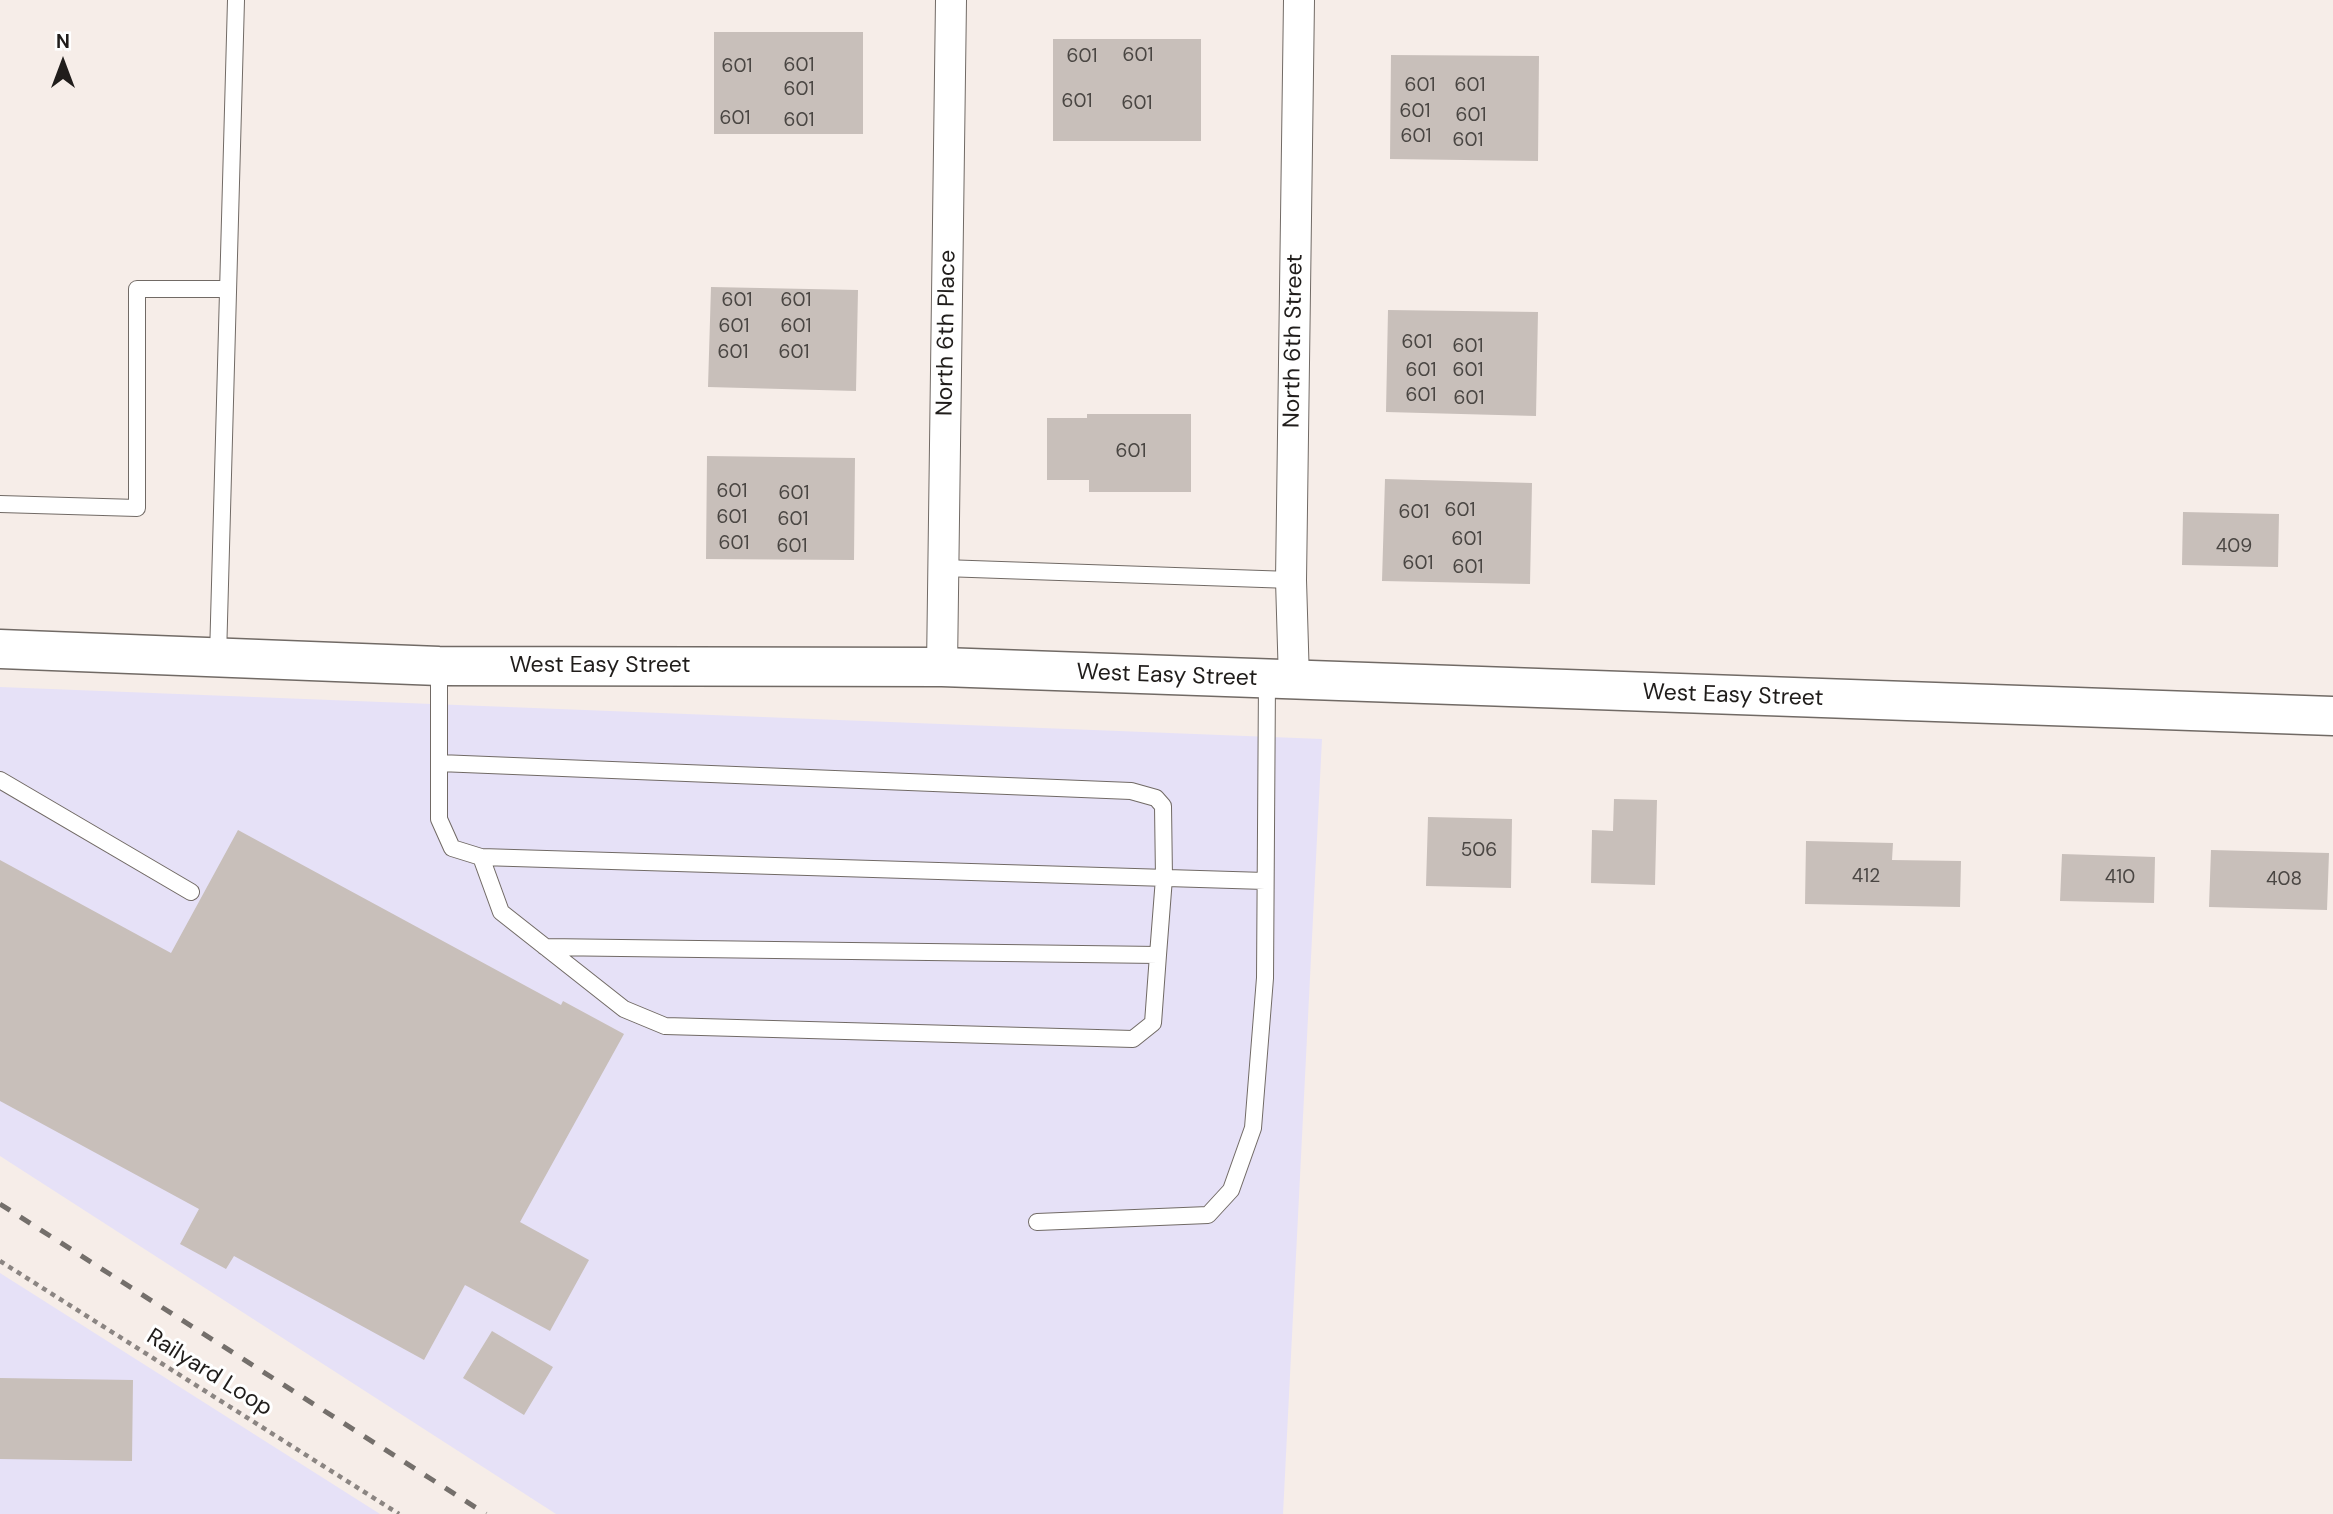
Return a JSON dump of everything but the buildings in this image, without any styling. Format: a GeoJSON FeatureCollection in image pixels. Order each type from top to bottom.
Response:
{"type":"FeatureCollection","features":[{"type":"Feature","properties":{"kind":"street","name":"North 6th Place"},"geometry":{"type":"LineString","coordinates":[[942,667],[951,0]]}},
{"type":"Feature","properties":{"kind":"street","name":"North 6th Street"},"geometry":{"type":"LineString","coordinates":[[1280,680],[1291,580],[1298,0]]}},
{"type":"Feature","properties":{"kind":"street","name":"West Easy Street"},"geometry":{"type":"LineString","coordinates":[[0,649],[439,666],[942,667],[2333,716]]}},
{"type":"Feature","properties":{"kind":"lane"},"geometry":{"type":"LineString","coordinates":[[218,657],[236,0]]}},
{"type":"Feature","properties":{"kind":"lane"},"geometry":{"type":"LineString","coordinates":[[0,504],[136,508],[137,289],[228,289]]}},
{"type":"Feature","properties":{"kind":"lane"},"geometry":{"type":"LineString","coordinates":[[943,568],[1291,580]]}},
{"type":"Feature","properties":{"kind":"lane"},"geometry":{"type":"LineString","coordinates":[[439,666],[439,819],[452,848],[481,857],[1265,881]]}},
{"type":"Feature","properties":{"kind":"lane"},"geometry":{"type":"LineString","coordinates":[[1037,1222],[1208,1215],[1231,1190],[1253,1128],[1265,978],[1265,881],[1280,680]]}},
{"type":"Feature","properties":{"kind":"lane"},"geometry":{"type":"LineString","coordinates":[[439,763],[1132,792],[1156,798],[1163,806],[1164,878],[1153,1023],[1133,1039],[665,1026],[624,1009],[500,912],[481,857]]}},
{"type":"Feature","properties":{"kind":"lane"},"geometry":{"type":"LineString","coordinates":[[0,780],[191,891]]}},
{"type":"Feature","properties":{"kind":"lane"},"geometry":{"type":"LineString","coordinates":[[545,947],[1158,956]]}},
{"type":"Feature","properties":{"kind":"path","name":"Railyard Loop"},"geometry":{"type":"LineString","coordinates":[[0,1261],[399,1514]]}},
{"type":"Feature","properties":{"kind":"shaded area"},"geometry":{"type":"Polygon","coordinates":[[[0,687],[1322,739],[1283,1514],[556,1514],[0,1156],[0,687]]]}},
{"type":"Feature","properties":{"kind":"shaded area"},"geometry":{"type":"Polygon","coordinates":[[[0,1273],[380,1514],[0,1514],[0,1273]]]}},
{"type":"Feature","properties":{"kind":"railway"},"geometry":{"type":"LineString","coordinates":[[0,1204],[486,1514]]}}]}
